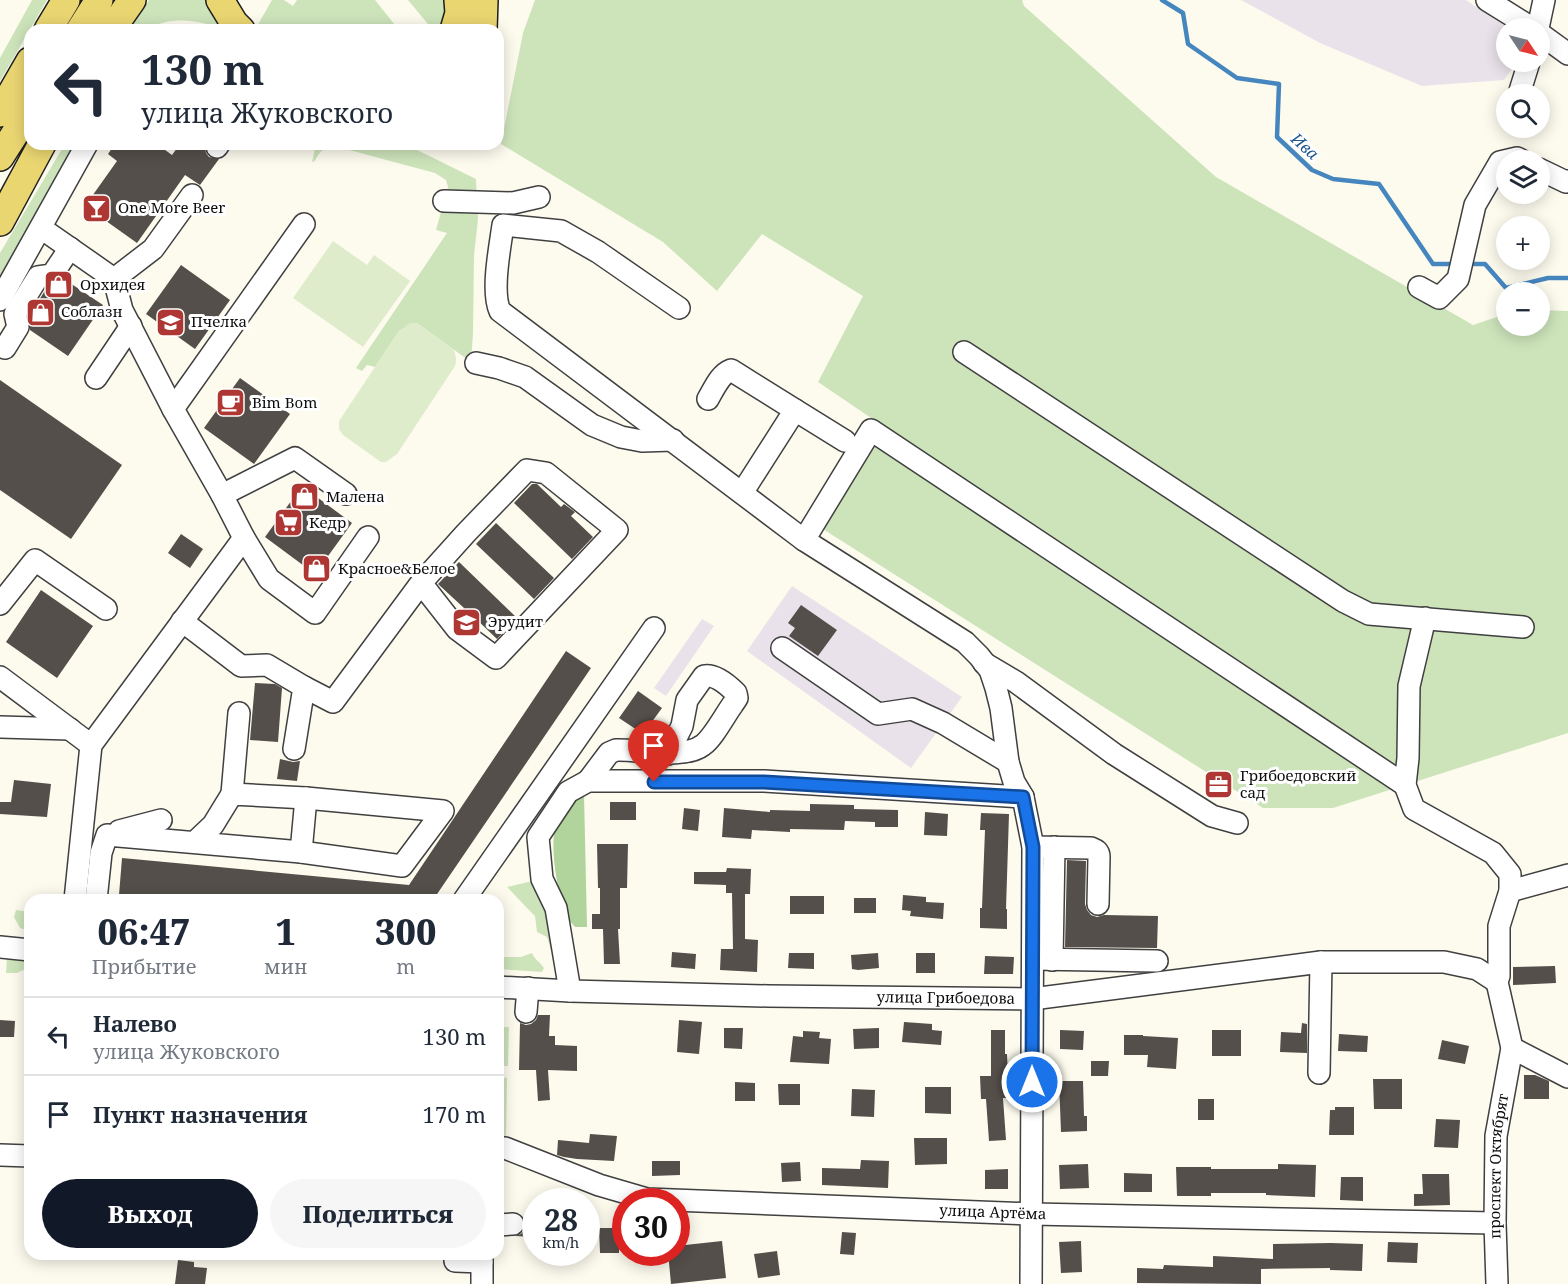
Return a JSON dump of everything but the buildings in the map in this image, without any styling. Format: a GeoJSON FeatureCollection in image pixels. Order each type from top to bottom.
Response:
{"type":"FeatureCollection","features":[{"type":"Feature","properties":{"kind":"main road"},"geometry":{"type":"LineString","coordinates":[[52,24],[66,0]]}},
{"type":"Feature","properties":{"kind":"main road"},"geometry":{"type":"LineString","coordinates":[[116,24],[132,0]]}},
{"type":"Feature","properties":{"kind":"main road"},"geometry":{"type":"LineString","coordinates":[[220,0],[235,24]]}},
{"type":"Feature","properties":{"kind":"main road"},"geometry":{"type":"LineString","coordinates":[[456,24],[459,0]]}},
{"type":"Feature","properties":{"kind":"main road"},"geometry":{"type":"LineString","coordinates":[[483,24],[484,0]]}},
{"type":"Feature","properties":{"kind":"main road"},"geometry":{"type":"LineString","coordinates":[[0,113],[24,72]]}},
{"type":"Feature","properties":{"kind":"main road"},"geometry":{"type":"LineString","coordinates":[[0,157],[24,120]]}},
{"type":"Feature","properties":{"kind":"main road"},"geometry":{"type":"LineString","coordinates":[[0,222],[39,150]]}},
{"type":"Feature","properties":{"kind":"main road"},"geometry":{"type":"LineString","coordinates":[[17,192],[44,150]]}},
{"type":"Feature","properties":{"kind":"street"},"geometry":{"type":"LineString","coordinates":[[1487,0],[1516,18]]}},
{"type":"Feature","properties":{"kind":"street"},"geometry":{"type":"LineString","coordinates":[[1540,18],[1544,0]]}},
{"type":"Feature","properties":{"kind":"street"},"geometry":{"type":"LineString","coordinates":[[1550,41],[1568,54]]}},
{"type":"Feature","properties":{"kind":"street"},"geometry":{"type":"LineString","coordinates":[[0,300],[84,150]]}},
{"type":"Feature","properties":{"kind":"street"},"geometry":{"type":"LineString","coordinates":[[1419,287],[1439,298],[1458,279],[1475,205],[1496,169]]}},
{"type":"Feature","properties":{"kind":"street"},"geometry":{"type":"LineString","coordinates":[[1550,174],[1568,181]]}},
{"type":"Feature","properties":{"kind":"street"},"geometry":{"type":"LineString","coordinates":[[114,279],[153,249],[192,195]]}},
{"type":"Feature","properties":{"kind":"street"},"geometry":{"type":"LineString","coordinates":[[444,201],[513,203],[540,197]]}},
{"type":"Feature","properties":{"kind":"street"},"geometry":{"type":"LineString","coordinates":[[173,409],[304,224]]}},
{"type":"Feature","properties":{"kind":"street"},"geometry":{"type":"LineString","coordinates":[[679,308],[598,252],[561,231],[503,225],[496,267],[497,305],[500,311],[804,540],[965,642],[990,670],[1001,708],[1008,762],[1014,782],[1023,797],[1033,847],[1042,960]]}},
{"type":"Feature","properties":{"kind":"street"},"geometry":{"type":"LineString","coordinates":[[41,228],[114,279],[122,310],[173,409],[269,579],[315,613],[368,537]]}},
{"type":"Feature","properties":{"kind":"street"},"geometry":{"type":"LineString","coordinates":[[5,348],[18,327],[15,314],[38,277],[52,275],[70,248]]}},
{"type":"Feature","properties":{"kind":"street"},"geometry":{"type":"LineString","coordinates":[[96,378],[131,326]]}},
{"type":"Feature","properties":{"kind":"street"},"geometry":{"type":"LineString","coordinates":[[964,351],[1343,601],[1369,614],[1523,627]]}},
{"type":"Feature","properties":{"kind":"street"},"geometry":{"type":"LineString","coordinates":[[476,363],[525,377],[592,425],[621,437],[642,441],[673,440]]}},
{"type":"Feature","properties":{"kind":"street"},"geometry":{"type":"LineString","coordinates":[[708,399],[723,376],[731,370],[845,441]]}},
{"type":"Feature","properties":{"kind":"street"},"geometry":{"type":"LineString","coordinates":[[742,493],[795,410]]}},
{"type":"Feature","properties":{"kind":"street"},"geometry":{"type":"LineString","coordinates":[[804,540],[871,430],[1405,785]]}},
{"type":"Feature","properties":{"kind":"street"},"geometry":{"type":"LineString","coordinates":[[222,495],[295,458],[345,494]]}},
{"type":"Feature","properties":{"kind":"street"},"geometry":{"type":"LineString","coordinates":[[182,621],[241,666],[267,665],[333,702],[421,583],[527,470],[546,473],[617,530],[496,657],[457,629],[421,583]]}},
{"type":"Feature","properties":{"kind":"street"},"geometry":{"type":"LineString","coordinates":[[76,894],[91,745],[244,538]]}},
{"type":"Feature","properties":{"kind":"street"},"geometry":{"type":"LineString","coordinates":[[0,604],[35,560],[106,609]]}},
{"type":"Feature","properties":{"kind":"street"},"geometry":{"type":"LineString","coordinates":[[1425,618],[1409,686],[1408,758],[1405,785],[1414,808],[1493,854],[1510,874],[1510,891],[1499,926],[1497,982],[1512,1048],[1568,1077]]}},
{"type":"Feature","properties":{"kind":"street"},"geometry":{"type":"LineString","coordinates":[[468,894],[654,628]]}},
{"type":"Feature","properties":{"kind":"street"},"geometry":{"type":"LineString","coordinates":[[782,648],[878,714],[912,709],[943,723],[1008,762]]}},
{"type":"Feature","properties":{"kind":"street"},"geometry":{"type":"LineString","coordinates":[[984,663],[1016,682],[1114,754],[1212,816],[1237,823]]}},
{"type":"Feature","properties":{"kind":"street"},"geometry":{"type":"LineString","coordinates":[[0,677],[91,745]]}},
{"type":"Feature","properties":{"kind":"street"},"geometry":{"type":"LineString","coordinates":[[294,749],[304,687]]}},
{"type":"Feature","properties":{"kind":"street"},"geometry":{"type":"LineString","coordinates":[[195,842],[213,825],[232,794],[239,712]]}},
{"type":"Feature","properties":{"kind":"street"},"geometry":{"type":"LineString","coordinates":[[0,727],[70,729]]}},
{"type":"Feature","properties":{"kind":"street"},"geometry":{"type":"LineString","coordinates":[[570,991],[556,908],[542,879],[538,837],[568,792],[588,781],[609,753],[616,750],[668,754]]}},
{"type":"Feature","properties":{"kind":"street"},"geometry":{"type":"LineString","coordinates":[[588,781],[764,782],[1023,797]]}},
{"type":"Feature","properties":{"kind":"street"},"geometry":{"type":"LineString","coordinates":[[107,835],[301,852],[402,866],[443,811],[306,798],[232,794]]}},
{"type":"Feature","properties":{"kind":"street"},"geometry":{"type":"LineString","coordinates":[[301,852],[306,798]]}},
{"type":"Feature","properties":{"kind":"street"},"geometry":{"type":"LineString","coordinates":[[107,835],[161,820]]}},
{"type":"Feature","properties":{"kind":"street"},"geometry":{"type":"LineString","coordinates":[[97,894],[102,853],[107,835]]}},
{"type":"Feature","properties":{"kind":"street"},"geometry":{"type":"LineString","coordinates":[[1033,847],[1091,848],[1099,852],[1098,904]]}},
{"type":"Feature","properties":{"kind":"street"},"geometry":{"type":"LineString","coordinates":[[1031,1284],[1032,999],[1042,960],[1054,847]]}},
{"type":"Feature","properties":{"kind":"street"},"geometry":{"type":"LineString","coordinates":[[1510,891],[1568,875]]}},
{"type":"Feature","properties":{"kind":"street"},"geometry":{"type":"LineString","coordinates":[[0,947],[24,949]]}},
{"type":"Feature","properties":{"kind":"street"},"geometry":{"type":"LineString","coordinates":[[1042,960],[1156,961]]}},
{"type":"Feature","properties":{"kind":"street"},"geometry":{"type":"LineString","coordinates":[[1319,1073],[1320,962]]}},
{"type":"Feature","properties":{"kind":"street","name":"улица Грибоедова"},"geometry":{"type":"LineString","coordinates":[[504,987],[768,996],[1032,999],[1320,962],[1444,962],[1477,969],[1497,982]]}},
{"type":"Feature","properties":{"kind":"street"},"geometry":{"type":"LineString","coordinates":[[526,1012],[528,988]]}},
{"type":"Feature","properties":{"kind":"street","name":"проспект Октябрят"},"geometry":{"type":"LineString","coordinates":[[1497,1284],[1496,1136],[1512,1048]]}},
{"type":"Feature","properties":{"kind":"street","name":"улица Артёма"},"geometry":{"type":"LineString","coordinates":[[504,1148],[599,1185],[647,1199],[1032,1214],[1495,1223]]}},
{"type":"Feature","properties":{"kind":"street"},"geometry":{"type":"LineString","coordinates":[[0,1155],[24,1156]]}},
{"type":"Feature","properties":{"kind":"street"},"geometry":{"type":"LineString","coordinates":[[455,1261],[464,1260]]}},
{"type":"Feature","properties":{"kind":"street"},"geometry":{"type":"LineString","coordinates":[[482,1260],[482,1284]]}},
{"type":"Feature","properties":{"kind":"shaded area"},"geometry":{"type":"Polygon","coordinates":[[[1241,0],[1466,0],[1496,20],[1496,72],[1510,72],[1504,80],[1422,86],[1320,43],[1241,0]]]}},
{"type":"Feature","properties":{"kind":"shaded area"},"geometry":{"type":"Polygon","coordinates":[[[792,586],[962,697],[911,768],[747,651],[792,586]]]}},
{"type":"Feature","properties":{"kind":"shaded area"},"geometry":{"type":"Polygon","coordinates":[[[702,619],[714,626],[666,696],[654,688],[702,619]]]}},
{"type":"Feature","properties":{"kind":"green space"},"geometry":{"type":"Polygon","coordinates":[[[32,0],[47,0],[33,24],[24,24],[24,40],[0,81],[0,58],[32,0]]]}},
{"type":"Feature","properties":{"kind":"green space"},"geometry":{"type":"Polygon","coordinates":[[[149,0],[217,0],[222,24],[180,20],[158,24],[132,24],[149,0]]]}},
{"type":"Feature","properties":{"kind":"green space"},"geometry":{"type":"Polygon","coordinates":[[[272,0],[284,0],[293,6],[297,0],[375,0],[394,24],[258,24],[272,0]]]}},
{"type":"Feature","properties":{"kind":"green space"},"geometry":{"type":"Polygon","coordinates":[[[408,0],[449,0],[446,24],[428,24],[408,0]]]}},
{"type":"Feature","properties":{"kind":"green space"},"geometry":{"type":"Polygon","coordinates":[[[535,0],[1022,0],[1024,6],[1216,177],[1473,325],[1496,317],[1496,336],[1550,336],[1550,310],[1568,311],[1568,733],[1333,808],[1263,808],[815,524],[877,422],[818,382],[863,296],[762,234],[717,291],[663,242],[504,146],[504,129],[523,33],[535,0]]]}},
{"type":"Feature","properties":{"kind":"green space"},"geometry":{"type":"Polygon","coordinates":[[[61,150],[80,150],[0,290],[0,253],[61,150]]]}},
{"type":"Feature","properties":{"kind":"green space"},"geometry":{"type":"Polygon","coordinates":[[[315,150],[324,150],[315,161],[312,162],[315,150]]]}},
{"type":"Feature","properties":{"kind":"green space"},"geometry":{"type":"Polygon","coordinates":[[[349,150],[417,150],[476,179],[478,219],[474,256],[471,362],[417,323],[399,331],[375,367],[367,365],[362,371],[356,368],[447,233],[436,230],[448,187],[446,180],[435,173],[349,150]]]}},
{"type":"Feature","properties":{"kind":"green space"},"geometry":{"type":"Polygon","coordinates":[[[333,241],[367,265],[374,255],[410,281],[363,347],[293,298],[333,241]]]}},
{"type":"Feature","properties":{"kind":"green space"},"geometry":{"type":"Polygon","coordinates":[[[410,323],[417,323],[453,349],[456,364],[397,454],[386,462],[381,462],[343,435],[339,429],[339,421],[399,331],[410,323]]]}},
{"type":"Feature","properties":{"kind":"green space"},"geometry":{"type":"Polygon","coordinates":[[[584,795],[587,927],[575,927],[563,905],[556,877],[554,844],[558,817],[564,807],[584,795]]]}},
{"type":"Feature","properties":{"kind":"green space"},"geometry":{"type":"Polygon","coordinates":[[[537,880],[562,964],[555,964],[547,937],[537,932],[535,916],[507,887],[537,880]]]}},
{"type":"Feature","properties":{"kind":"green space"},"geometry":{"type":"Polygon","coordinates":[[[16,910],[24,911],[24,929],[20,928],[14,917],[16,910]]]}},
{"type":"Feature","properties":{"kind":"green space"},"geometry":{"type":"Polygon","coordinates":[[[532,953],[544,968],[542,972],[504,969],[504,957],[521,957],[532,953]]]}},
{"type":"Feature","properties":{"kind":"green space"},"geometry":{"type":"Polygon","coordinates":[[[7,958],[24,958],[24,970],[17,973],[6,973],[7,958]]]}},
{"type":"Feature","properties":{"kind":"green space"},"geometry":{"type":"Polygon","coordinates":[[[504,1027],[509,1027],[508,1066],[504,1066],[504,1027]]]}},
{"type":"Feature","properties":{"kind":"green space"},"geometry":{"type":"Polygon","coordinates":[[[504,1078],[507,1078],[506,1140],[504,1138],[504,1078]]]}},
{"type":"Feature","properties":{"kind":"waterway","name":"Ива"},"geometry":{"type":"LineString","coordinates":[[1162,0],[1183,13],[1188,44],[1237,78],[1279,84],[1277,137],[1312,170],[1333,179],[1379,184],[1433,264],[1449,264]]}},
{"type":"Feature","properties":{"kind":"waterway","name":"Ива"},"geometry":{"type":"LineString","coordinates":[[1474,264],[1485,264],[1506,288],[1548,278],[1568,278]]}},
{"type":"Feature","properties":{"kind":"place","name":"One More Beer"},"geometry":{"type":"Point","coordinates":[97,208]}},
{"type":"Feature","properties":{"kind":"place","name":"Орхидея"},"geometry":{"type":"Point","coordinates":[59,285]}},
{"type":"Feature","properties":{"kind":"place","name":"Соблазн"},"geometry":{"type":"Point","coordinates":[40,312]}},
{"type":"Feature","properties":{"kind":"place","name":"Пчелка"},"geometry":{"type":"Point","coordinates":[170,322]}},
{"type":"Feature","properties":{"kind":"place","name":"Bim Bom"},"geometry":{"type":"Point","coordinates":[231,403]}},
{"type":"Feature","properties":{"kind":"place","name":"Малена"},"geometry":{"type":"Point","coordinates":[305,497]}},
{"type":"Feature","properties":{"kind":"place","name":"Кедр"},"geometry":{"type":"Point","coordinates":[288,523]}},
{"type":"Feature","properties":{"kind":"place","name":"Красное&Белое"},"geometry":{"type":"Point","coordinates":[317,569]}},
{"type":"Feature","properties":{"kind":"place","name":"Эрудит"},"geometry":{"type":"Point","coordinates":[467,622]}},
{"type":"Feature","properties":{"kind":"place","name":"Грибоедовский сад"},"geometry":{"type":"Point","coordinates":[1219,785]}},
{"type":"Feature","properties":{"kind":"route"},"geometry":{"type":"LineString","coordinates":[[654,782],[764,782],[1023,797],[1033,847],[1032,1082]]}}]}
